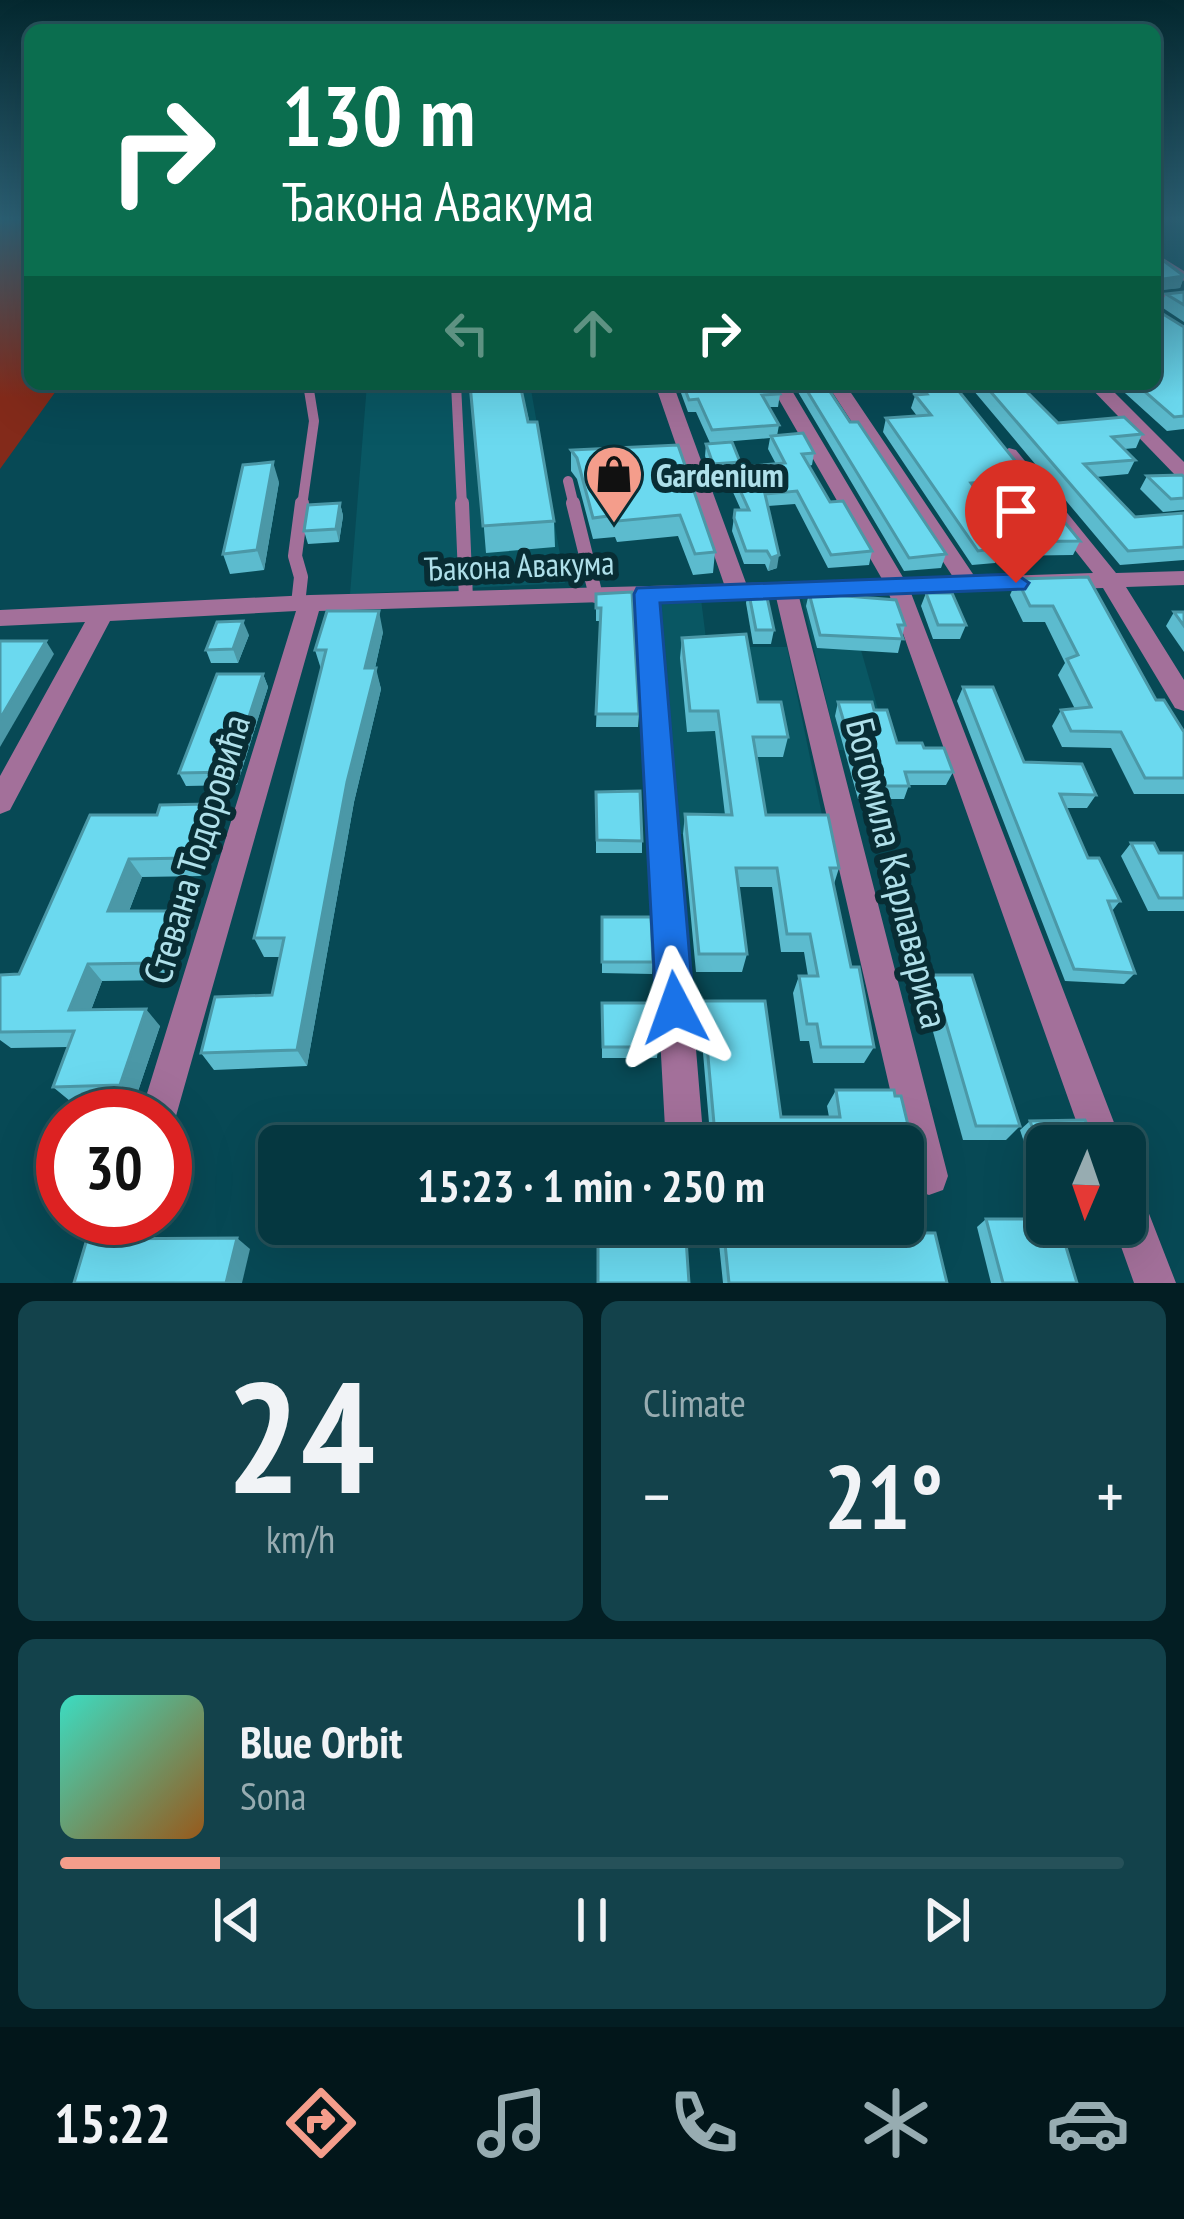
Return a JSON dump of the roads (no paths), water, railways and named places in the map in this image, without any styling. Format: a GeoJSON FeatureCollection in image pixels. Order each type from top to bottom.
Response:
{"type":"FeatureCollection","features":[{"type":"Feature","properties":{"kind":"street"},"geometry":{"type":"LineString","coordinates":[[666,390],[738,592]]}},
{"type":"Feature","properties":{"kind":"street"},"geometry":{"type":"LineString","coordinates":[[783,390],[897,586],[1096,1125]]}},
{"type":"Feature","properties":{"kind":"street"},"geometry":{"type":"LineString","coordinates":[[840,390],[969,584]]}},
{"type":"Feature","properties":{"kind":"street"},"geometry":{"type":"LineString","coordinates":[[1102,390],[1184,473]]}},
{"type":"Feature","properties":{"kind":"street"},"geometry":{"type":"LineString","coordinates":[[996,437],[1111,580],[1184,701]]}},
{"type":"Feature","properties":{"kind":"street","name":"Ђакона Авакума"},"geometry":{"type":"LineString","coordinates":[[0,618],[304,604],[1184,578]]}},
{"type":"Feature","properties":{"kind":"street","name":"Богомила Карлавариса"},"geometry":{"type":"LineString","coordinates":[[786,590],[929,1177]]}},
{"type":"Feature","properties":{"kind":"street"},"geometry":{"type":"LineString","coordinates":[[646,594],[684,1125]]}},
{"type":"Feature","properties":{"kind":"street","name":"Стевана Тодоровића"},"geometry":{"type":"LineString","coordinates":[[166,1089],[304,604]]}},
{"type":"Feature","properties":{"kind":"street"},"geometry":{"type":"LineString","coordinates":[[0,802],[103,611]]}},
{"type":"Feature","properties":{"kind":"street"},"geometry":{"type":"LineString","coordinates":[[1141,1245],[1155,1283]]}},
{"type":"Feature","properties":{"kind":"lane"},"geometry":{"type":"LineString","coordinates":[[304,604],[295,556],[314,422],[309,390]]}},
{"type":"Feature","properties":{"kind":"lane"},"geometry":{"type":"LineString","coordinates":[[456,390],[466,599]]}},
{"type":"Feature","properties":{"kind":"lane"},"geometry":{"type":"LineString","coordinates":[[568,482],[596,596]]}},
{"type":"Feature","properties":{"kind":"place","name":"Gardenium"},"geometry":{"type":"Point","coordinates":[614,525]}}]}
